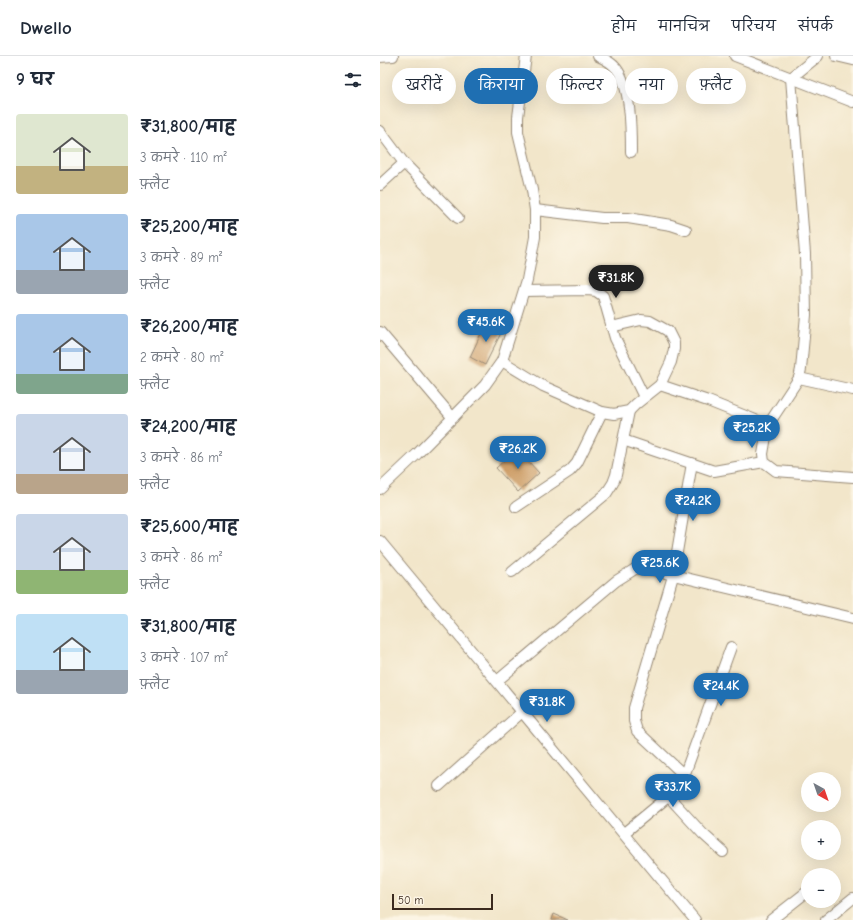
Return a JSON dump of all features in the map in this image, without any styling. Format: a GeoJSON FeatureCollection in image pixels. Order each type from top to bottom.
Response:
{"type":"FeatureCollection","features":[{"type":"Feature","properties":{"kind":"street"},"geometry":{"type":"LineString","coordinates":[[380,57],[393,56]]}},
{"type":"Feature","properties":{"kind":"street"},"geometry":{"type":"LineString","coordinates":[[380,489],[453,418],[494,374],[502,361],[524,291],[535,237],[535,210],[518,132],[518,117],[526,56]]}},
{"type":"Feature","properties":{"kind":"street"},"geometry":{"type":"LineString","coordinates":[[598,56],[616,67],[623,80],[631,133],[631,152]]}},
{"type":"Feature","properties":{"kind":"street"},"geometry":{"type":"LineString","coordinates":[[616,67],[617,56]]}},
{"type":"Feature","properties":{"kind":"street"},"geometry":{"type":"LineString","coordinates":[[735,56],[853,102]]}},
{"type":"Feature","properties":{"kind":"street"},"geometry":{"type":"LineString","coordinates":[[791,78],[818,56]]}},
{"type":"Feature","properties":{"kind":"street"},"geometry":{"type":"LineString","coordinates":[[836,56],[853,60]]}},
{"type":"Feature","properties":{"kind":"street"},"geometry":{"type":"LineString","coordinates":[[791,78],[805,254],[806,295],[801,369],[799,378],[768,425],[763,454],[764,462],[776,471],[853,477]]}},
{"type":"Feature","properties":{"kind":"street"},"geometry":{"type":"LineString","coordinates":[[380,131],[404,163],[458,218]]}},
{"type":"Feature","properties":{"kind":"street"},"geometry":{"type":"LineString","coordinates":[[380,184],[404,163]]}},
{"type":"Feature","properties":{"kind":"street"},"geometry":{"type":"LineString","coordinates":[[535,210],[602,218],[628,218],[671,225],[686,230]]}},
{"type":"Feature","properties":{"kind":"street"},"geometry":{"type":"LineString","coordinates":[[524,291],[596,291],[603,296],[617,343],[644,397]]}},
{"type":"Feature","properties":{"kind":"street"},"geometry":{"type":"LineString","coordinates":[[502,361],[543,386],[602,412],[614,414],[629,411],[660,385],[668,368],[674,349],[672,336],[668,331],[650,321],[641,320],[611,327]]}},
{"type":"Feature","properties":{"kind":"street"},"geometry":{"type":"LineString","coordinates":[[380,332],[453,418]]}},
{"type":"Feature","properties":{"kind":"street"},"geometry":{"type":"LineString","coordinates":[[799,378],[853,390]]}},
{"type":"Feature","properties":{"kind":"street"},"geometry":{"type":"LineString","coordinates":[[660,385],[708,401],[768,425]]}},
{"type":"Feature","properties":{"kind":"street"},"geometry":{"type":"LineString","coordinates":[[512,572],[606,494],[613,483],[629,411]]}},
{"type":"Feature","properties":{"kind":"street"},"geometry":{"type":"LineString","coordinates":[[516,507],[570,471],[577,463],[602,412]]}},
{"type":"Feature","properties":{"kind":"street"},"geometry":{"type":"LineString","coordinates":[[623,440],[714,471],[764,462]]}},
{"type":"Feature","properties":{"kind":"street"},"geometry":{"type":"LineString","coordinates":[[684,775],[637,731],[634,721],[634,708],[672,576],[692,463]]}},
{"type":"Feature","properties":{"kind":"street"},"geometry":{"type":"LineString","coordinates":[[380,541],[624,832],[695,920]]}},
{"type":"Feature","properties":{"kind":"street"},"geometry":{"type":"LineString","coordinates":[[497,681],[626,574],[635,569],[644,568],[672,576],[853,618]]}},
{"type":"Feature","properties":{"kind":"street"},"geometry":{"type":"LineString","coordinates":[[624,832],[680,787],[731,647]]}},
{"type":"Feature","properties":{"kind":"street"},"geometry":{"type":"LineString","coordinates":[[439,786],[522,712]]}},
{"type":"Feature","properties":{"kind":"street"},"geometry":{"type":"LineString","coordinates":[[669,797],[703,834],[724,852]]}},
{"type":"Feature","properties":{"kind":"street"},"geometry":{"type":"LineString","coordinates":[[771,920],[801,896]]}},
{"type":"Feature","properties":{"kind":"street"},"geometry":{"type":"LineString","coordinates":[[826,920],[853,898]]}},
{"type":"Feature","properties":{"kind":"building"},"geometry":{"type":"Polygon","coordinates":[[[487,321],[503,329],[485,365],[470,357],[487,321]]]}},
{"type":"Feature","properties":{"kind":"building"},"geometry":{"type":"Polygon","coordinates":[[[517,449],[539,473],[518,492],[496,468],[517,449]]]}},
{"type":"Feature","properties":{"kind":"building"},"geometry":{"type":"Polygon","coordinates":[[[554,914],[568,920],[552,920],[554,914]]]}}]}
